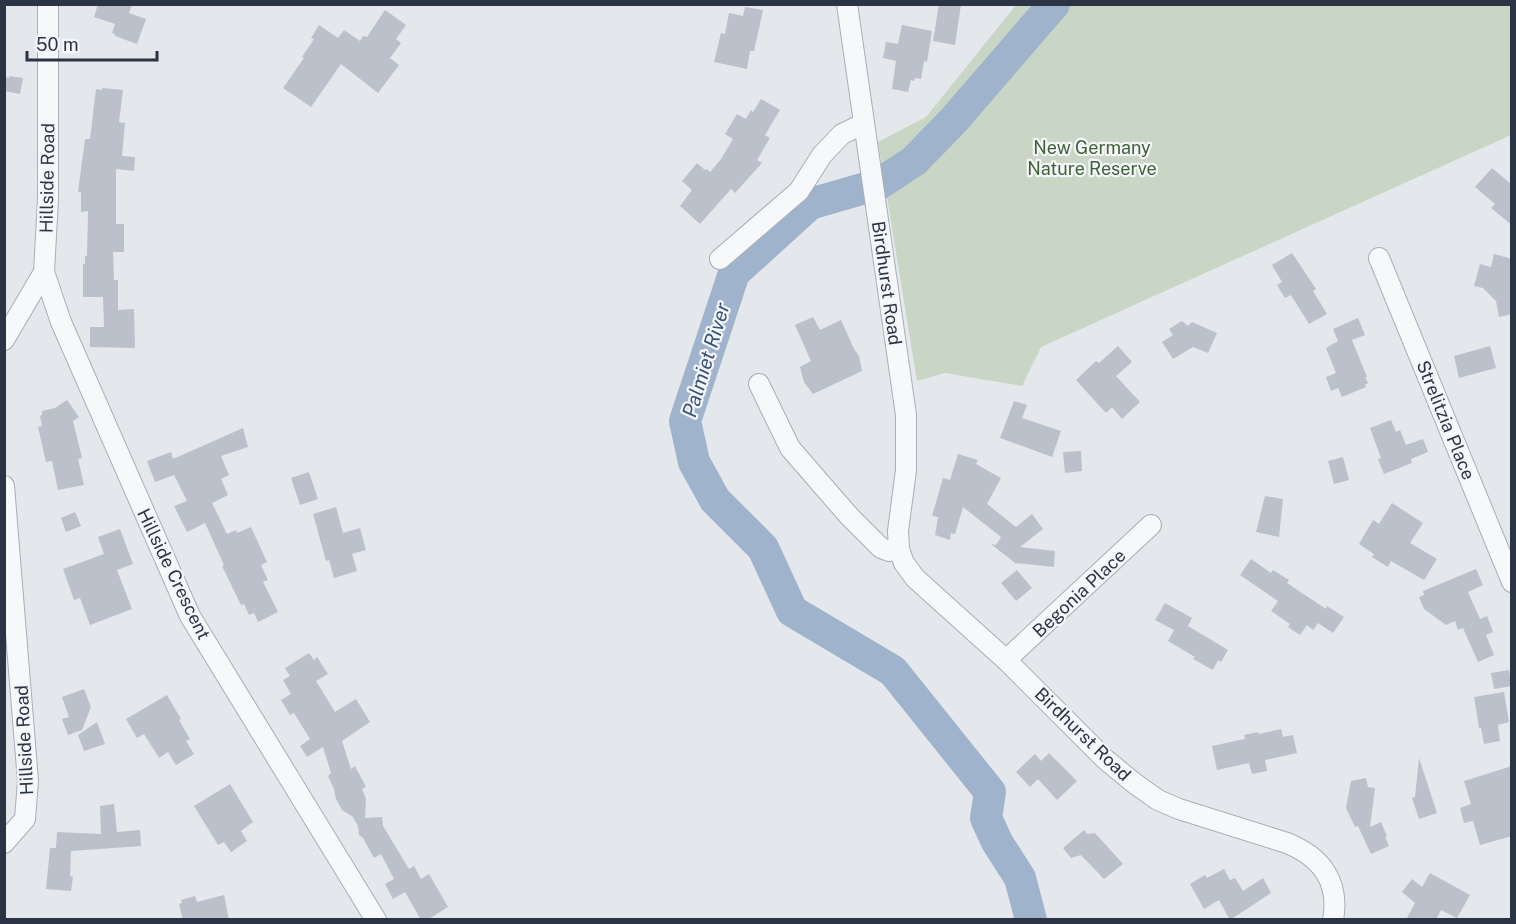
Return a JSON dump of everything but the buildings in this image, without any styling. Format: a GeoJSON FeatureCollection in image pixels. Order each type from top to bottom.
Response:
{"type":"FeatureCollection","features":[{"type":"Feature","properties":{"kind":"street","name":"Hillside Road"},"geometry":{"type":"LineString","coordinates":[[4,340],[44,272],[48,200],[48,4]]}},
{"type":"Feature","properties":{"kind":"street","name":"Birdhurst Road"},"geometry":{"type":"LineString","coordinates":[[847,4],[906,415],[906,470],[898,531],[899,549],[904,564],[926,590],[1006,660],[1105,759],[1158,800],[1179,809],[1287,843],[1311,856],[1322,866],[1333,889],[1333,920]]}},
{"type":"Feature","properties":{"kind":"street"},"geometry":{"type":"LineString","coordinates":[[720,259],[799,190],[822,155],[842,134],[863,124]]}},
{"type":"Feature","properties":{"kind":"street","name":"Strelitzia Place"},"geometry":{"type":"LineString","coordinates":[[1379,258],[1512,582]]}},
{"type":"Feature","properties":{"kind":"street","name":"Hillside Crescent"},"geometry":{"type":"LineString","coordinates":[[44,272],[61,322],[190,616],[376,920]]}},
{"type":"Feature","properties":{"kind":"street"},"geometry":{"type":"LineString","coordinates":[[759,384],[790,448],[849,516],[881,548],[889,551],[899,549]]}},
{"type":"Feature","properties":{"kind":"street","name":"Hillside Road"},"geometry":{"type":"LineString","coordinates":[[4,486],[10,625],[28,781],[25,819],[4,843]]}},
{"type":"Feature","properties":{"kind":"street","name":"Begonia Place"},"geometry":{"type":"LineString","coordinates":[[1006,660],[1151,525]]}},
{"type":"Feature","properties":{"kind":"green space","name":"New Germany Nature Reserve"},"geometry":{"type":"Polygon","coordinates":[[[1016,5],[1511,5],[1511,135],[1041,347],[1022,386],[945,373],[917,381],[878,142],[926,117],[1016,5]]]}},
{"type":"Feature","properties":{"kind":"waterway","name":"Palmiet River"},"geometry":{"type":"LineString","coordinates":[[1031,920],[1020,878],[997,842],[986,818],[990,792],[893,671],[792,611],[763,548],[715,500],[694,462],[685,421],[734,273],[810,204],[879,184],[914,161],[953,121],[1054,4]]}}]}
